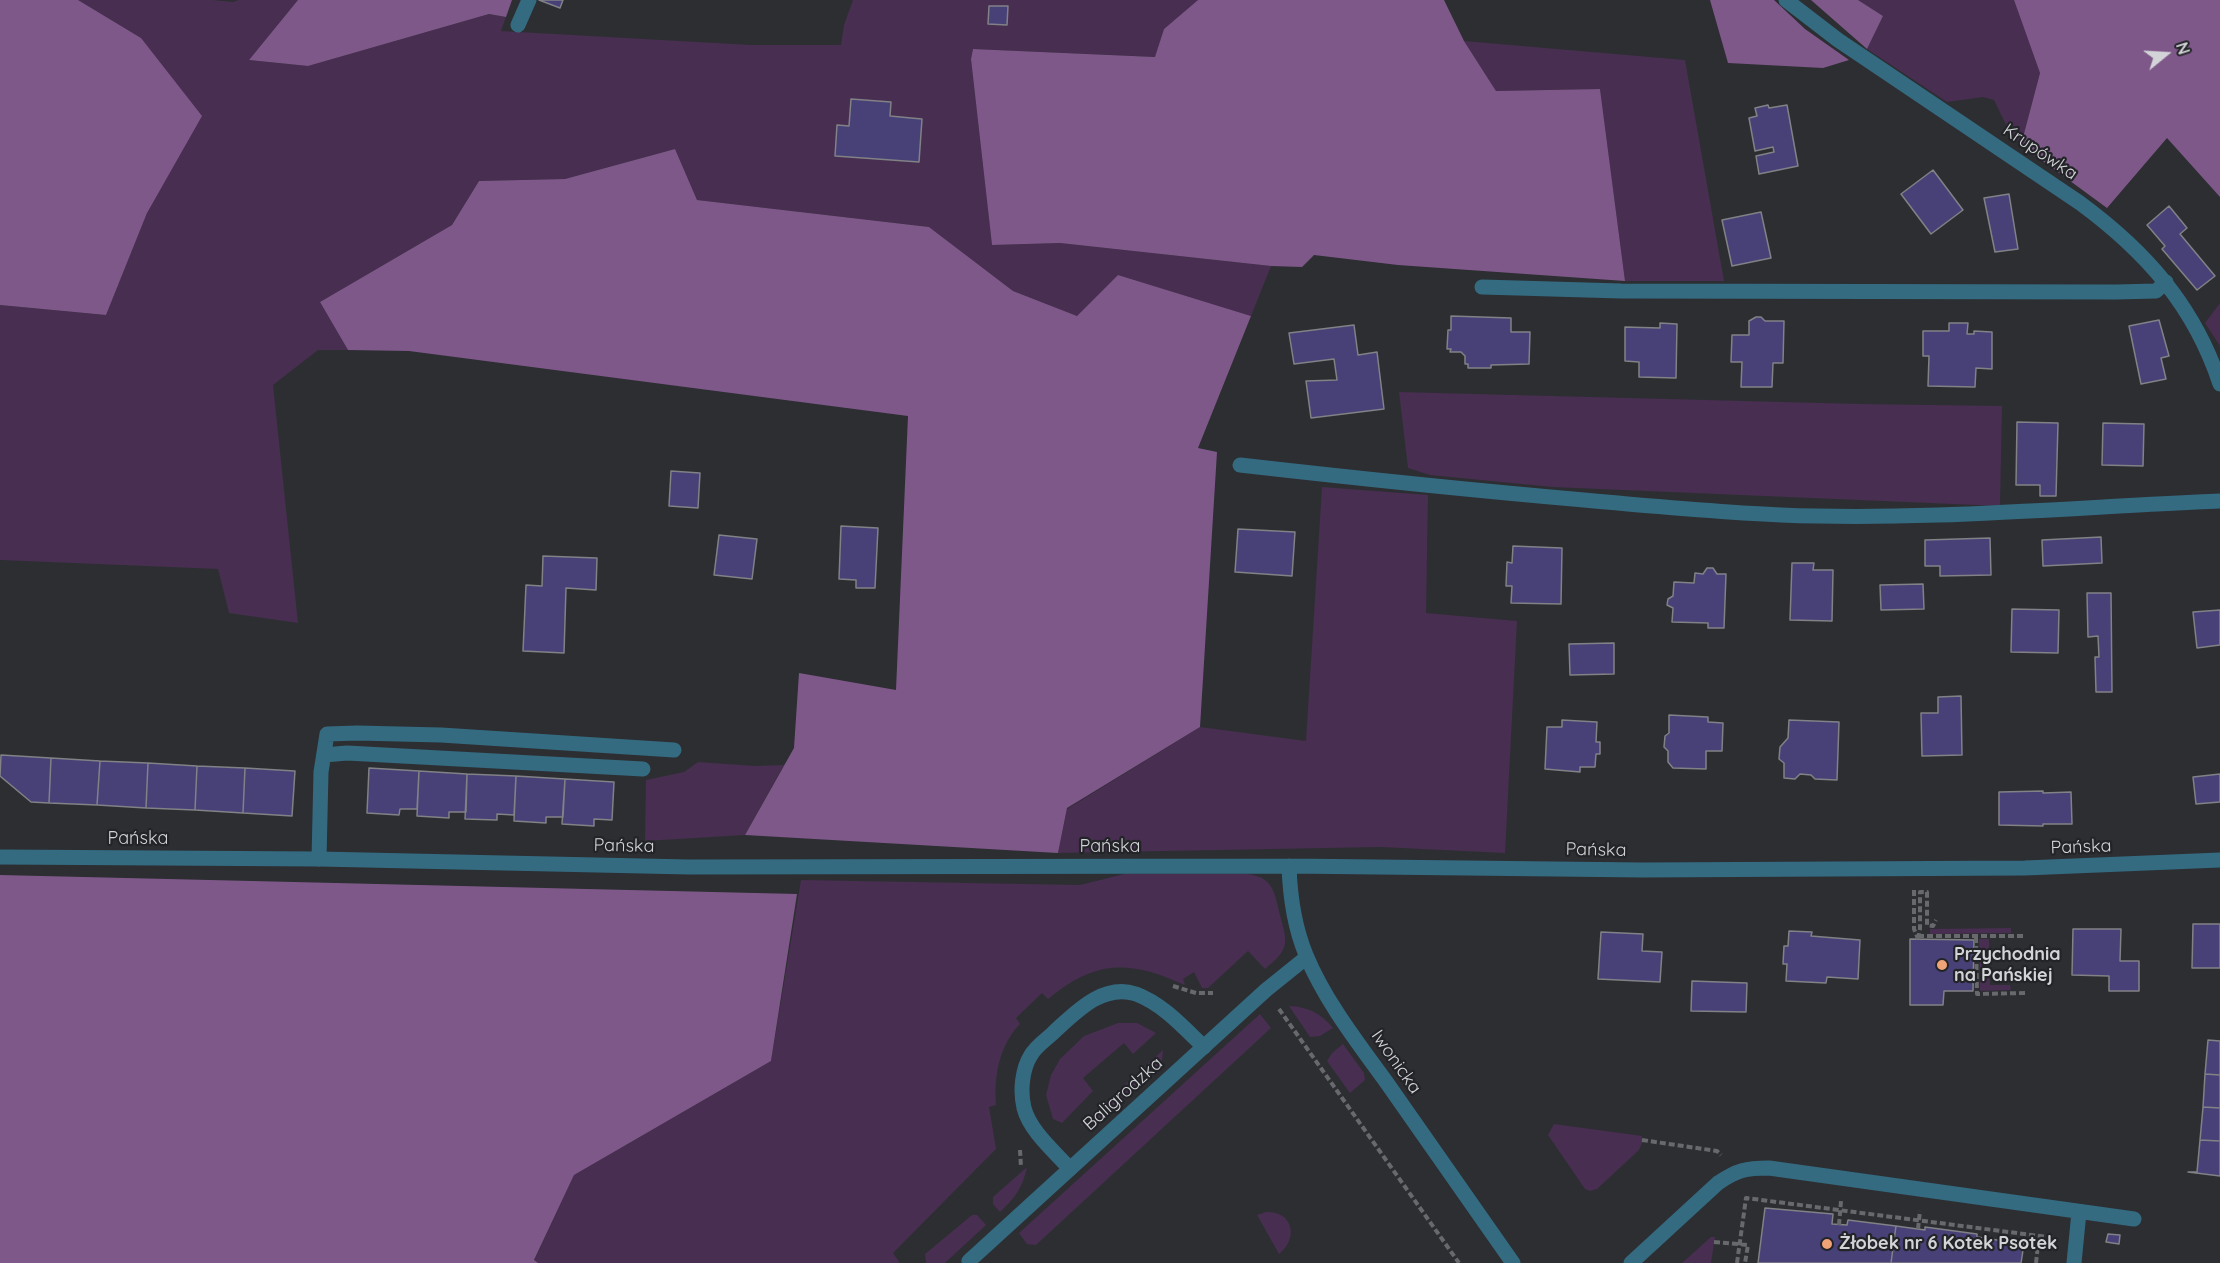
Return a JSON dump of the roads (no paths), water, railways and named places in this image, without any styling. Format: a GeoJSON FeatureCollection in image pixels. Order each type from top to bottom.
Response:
{"type":"FeatureCollection","features":[{"type":"Feature","properties":{"kind":"street"},"geometry":{"type":"LineString","coordinates":[[518,25],[529,0]]}},
{"type":"Feature","properties":{"kind":"street","name":"Krupówka"},"geometry":{"type":"LineString","coordinates":[[1786,0],[1838,40],[2112,227],[2145,258],[2166,282],[2190,316],[2213,361],[2220,384]]}},
{"type":"Feature","properties":{"kind":"street"},"geometry":{"type":"LineString","coordinates":[[1482,287],[1644,291],[2093,292],[2156,291],[2166,282]]}},
{"type":"Feature","properties":{"kind":"street"},"geometry":{"type":"LineString","coordinates":[[1240,465],[1425,486],[1781,514],[1895,516],[2038,512],[2220,501]]}},
{"type":"Feature","properties":{"kind":"street"},"geometry":{"type":"LineString","coordinates":[[319,859],[321,772],[327,734],[441,735],[674,750]]}},
{"type":"Feature","properties":{"kind":"street"},"geometry":{"type":"LineString","coordinates":[[324,755],[347,753],[643,769]]}},
{"type":"Feature","properties":{"kind":"street","name":"Pańska"},"geometry":{"type":"LineString","coordinates":[[0,857],[319,859],[689,867],[1289,866],[1643,870],[1913,869],[2220,860]]}},
{"type":"Feature","properties":{"kind":"street","name":"Iwonicka"},"geometry":{"type":"LineString","coordinates":[[1289,866],[1291,902],[1299,936],[1326,993],[1361,1047],[1513,1263]]}},
{"type":"Feature","properties":{"kind":"street","name":"Baligrodzka"},"geometry":{"type":"LineString","coordinates":[[970,1263],[969,1261],[1266,990],[1307,957]]}},
{"type":"Feature","properties":{"kind":"street"},"geometry":{"type":"LineString","coordinates":[[1070,1169],[1028,1120],[1023,1106],[1022,1086],[1032,1053],[1063,1024],[1097,997],[1116,992],[1134,993],[1154,1002],[1204,1047]]}},
{"type":"Feature","properties":{"kind":"street"},"geometry":{"type":"LineString","coordinates":[[1631,1263],[1718,1182],[1734,1172],[1748,1168],[1769,1168],[2134,1219]]}},
{"type":"Feature","properties":{"kind":"street"},"geometry":{"type":"LineString","coordinates":[[2074,1263],[2079,1212]]}},
{"type":"Feature","properties":{"kind":"place","name":"Przychodnia na Pańskiej"},"geometry":{"type":"Point","coordinates":[1942,965]}},
{"type":"Feature","properties":{"kind":"place","name":"Żłobek nr 6 Kotek Psotek"},"geometry":{"type":"Point","coordinates":[1827,1244]}}]}
